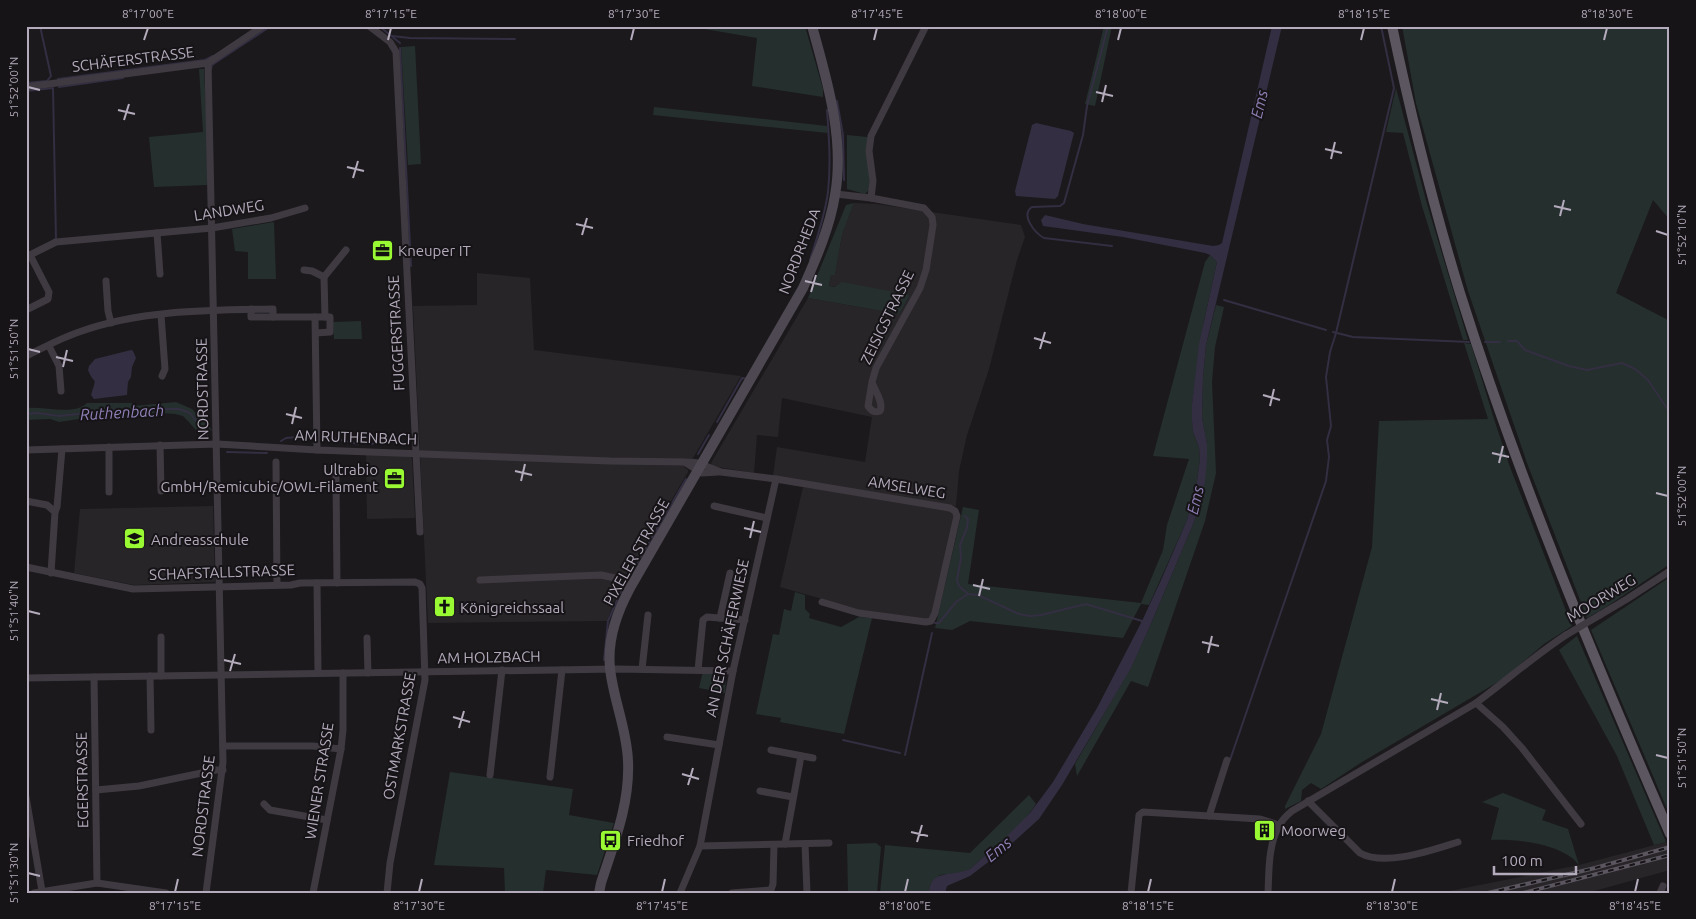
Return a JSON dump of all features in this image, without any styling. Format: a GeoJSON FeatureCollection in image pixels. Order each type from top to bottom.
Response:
{"type":"FeatureCollection","features":[{"type":"Feature","properties":{"kind":"main road","name":"NORDRHEDA"},"geometry":{"type":"LineString","coordinates":[[700,467],[803,288],[824,235],[836,194],[838,170],[837,142],[831,100],[812,26]]}},
{"type":"Feature","properties":{"kind":"main road"},"geometry":{"type":"LineString","coordinates":[[1392,26],[1436,210],[1460,293],[1563,579],[1625,732],[1670,834]]}},
{"type":"Feature","properties":{"kind":"main road","name":"PIXELER STRASSE"},"geometry":{"type":"LineString","coordinates":[[599,893],[624,810],[628,776],[626,741],[610,669],[612,632],[630,588],[700,467]]}},
{"type":"Feature","properties":{"kind":"street","name":"SCHÄFERSTRASSE"},"geometry":{"type":"LineString","coordinates":[[26,87],[208,63],[263,26]]}},
{"type":"Feature","properties":{"kind":"street","name":"FUGGERSTRASSE"},"geometry":{"type":"LineString","coordinates":[[369,26],[390,42],[396,52],[420,532]]}},
{"type":"Feature","properties":{"kind":"street"},"geometry":{"type":"LineString","coordinates":[[871,198],[873,181],[869,151],[871,136],[926,26]]}},
{"type":"Feature","properties":{"kind":"street","name":"NORDSTRASSE"},"geometry":{"type":"LineString","coordinates":[[206,893],[223,770],[208,63]]}},
{"type":"Feature","properties":{"kind":"street","name":"ZEISIGSTRASSE"},"geometry":{"type":"LineString","coordinates":[[836,194],[871,198],[924,208],[932,217],[933,224],[926,270],[920,288],[888,344],[876,368],[872,382]]}},
{"type":"Feature","properties":{"kind":"street","name":"LANDWEG"},"geometry":{"type":"LineString","coordinates":[[28,256],[56,242],[212,228],[272,218],[305,208]]}},
{"type":"Feature","properties":{"kind":"street"},"geometry":{"type":"LineString","coordinates":[[157,234],[160,274]]}},
{"type":"Feature","properties":{"kind":"street"},"geometry":{"type":"LineString","coordinates":[[325,317],[324,277],[346,250]]}},
{"type":"Feature","properties":{"kind":"street"},"geometry":{"type":"LineString","coordinates":[[26,310],[48,299],[49,292],[28,256]]}},
{"type":"Feature","properties":{"kind":"street"},"geometry":{"type":"LineString","coordinates":[[304,270],[312,271],[324,277]]}},
{"type":"Feature","properties":{"kind":"street"},"geometry":{"type":"LineString","coordinates":[[106,281],[108,310],[112,323]]}},
{"type":"Feature","properties":{"kind":"street"},"geometry":{"type":"LineString","coordinates":[[26,356],[80,331],[134,317],[214,310],[273,309],[273,317],[330,317],[330,332],[316,333]]}},
{"type":"Feature","properties":{"kind":"street"},"geometry":{"type":"LineString","coordinates":[[161,315],[165,364],[162,376]]}},
{"type":"Feature","properties":{"kind":"street"},"geometry":{"type":"LineString","coordinates":[[315,317],[317,450]]}},
{"type":"Feature","properties":{"kind":"street"},"geometry":{"type":"LineString","coordinates":[[49,346],[59,366],[60,391]]}},
{"type":"Feature","properties":{"kind":"street","name":"AM RUTHENBACH"},"geometry":{"type":"LineString","coordinates":[[26,450],[217,444],[317,450],[686,463],[700,467]]}},
{"type":"Feature","properties":{"kind":"street"},"geometry":{"type":"LineString","coordinates":[[160,445],[161,491]]}},
{"type":"Feature","properties":{"kind":"street"},"geometry":{"type":"LineString","coordinates":[[109,447],[109,492]]}},
{"type":"Feature","properties":{"kind":"street"},"geometry":{"type":"LineString","coordinates":[[51,572],[62,449]]}},
{"type":"Feature","properties":{"kind":"street"},"geometry":{"type":"LineString","coordinates":[[276,462],[277,585]]}},
{"type":"Feature","properties":{"kind":"street","name":"AMSELWEG"},"geometry":{"type":"LineString","coordinates":[[700,467],[721,472],[776,479],[950,508],[955,511],[957,516],[932,621],[926,622],[859,613],[822,602]]}},
{"type":"Feature","properties":{"kind":"street"},"geometry":{"type":"LineString","coordinates":[[336,476],[337,583]]}},
{"type":"Feature","properties":{"kind":"street","name":"AN DER SCHÄFERWIESE"},"geometry":{"type":"LineString","coordinates":[[680,893],[700,846],[733,671],[776,479]]}},
{"type":"Feature","properties":{"kind":"street"},"geometry":{"type":"LineString","coordinates":[[26,501],[47,506],[55,512]]}},
{"type":"Feature","properties":{"kind":"street"},"geometry":{"type":"LineString","coordinates":[[714,506],[767,518]]}},
{"type":"Feature","properties":{"kind":"street","name":"SCHAFSTALLSTRASSE"},"geometry":{"type":"LineString","coordinates":[[26,568],[133,589],[318,583],[415,582],[420,584]]}},
{"type":"Feature","properties":{"kind":"street","name":"MOORWEG"},"geometry":{"type":"LineString","coordinates":[[1268,893],[1274,840],[1279,825],[1292,810],[1476,703],[1538,654],[1670,570]]}},
{"type":"Feature","properties":{"kind":"street"},"geometry":{"type":"LineString","coordinates":[[720,618],[730,573]]}},
{"type":"Feature","properties":{"kind":"street"},"geometry":{"type":"LineString","coordinates":[[480,580],[601,575],[615,578],[630,588]]}},
{"type":"Feature","properties":{"kind":"street"},"geometry":{"type":"LineString","coordinates":[[318,583],[318,673]]}},
{"type":"Feature","properties":{"kind":"street","name":"OSTMARKSTRASSE"},"geometry":{"type":"LineString","coordinates":[[388,893],[390,863],[426,672],[422,588],[420,584]]}},
{"type":"Feature","properties":{"kind":"street"},"geometry":{"type":"LineString","coordinates":[[642,669],[648,615]]}},
{"type":"Feature","properties":{"kind":"street"},"geometry":{"type":"LineString","coordinates":[[698,670],[702,620],[707,617],[745,620]]}},
{"type":"Feature","properties":{"kind":"street"},"geometry":{"type":"LineString","coordinates":[[161,637],[161,676]]}},
{"type":"Feature","properties":{"kind":"street"},"geometry":{"type":"LineString","coordinates":[[367,638],[368,673]]}},
{"type":"Feature","properties":{"kind":"street","name":"AM HOLZBACH"},"geometry":{"type":"LineString","coordinates":[[26,678],[502,670],[642,669],[733,671]]}},
{"type":"Feature","properties":{"kind":"street"},"geometry":{"type":"LineString","coordinates":[[490,775],[502,670]]}},
{"type":"Feature","properties":{"kind":"street"},"geometry":{"type":"LineString","coordinates":[[550,776],[562,670]]}},
{"type":"Feature","properties":{"kind":"street","name":"WIENER STRASSE"},"geometry":{"type":"LineString","coordinates":[[313,893],[341,749],[343,730],[342,673]]}},
{"type":"Feature","properties":{"kind":"street"},"geometry":{"type":"LineString","coordinates":[[150,676],[151,730]]}},
{"type":"Feature","properties":{"kind":"street","name":"EGERSTRASSE"},"geometry":{"type":"LineString","coordinates":[[93,893],[96,790],[94,677]]}},
{"type":"Feature","properties":{"kind":"street"},"geometry":{"type":"LineString","coordinates":[[1476,703],[1503,726],[1581,824]]}},
{"type":"Feature","properties":{"kind":"street"},"geometry":{"type":"LineString","coordinates":[[667,736],[719,745]]}},
{"type":"Feature","properties":{"kind":"street"},"geometry":{"type":"LineString","coordinates":[[223,746],[313,746],[341,749]]}},
{"type":"Feature","properties":{"kind":"street"},"geometry":{"type":"LineString","coordinates":[[771,750],[813,758]]}},
{"type":"Feature","properties":{"kind":"street"},"geometry":{"type":"LineString","coordinates":[[785,844],[801,756]]}},
{"type":"Feature","properties":{"kind":"street"},"geometry":{"type":"LineString","coordinates":[[1209,816],[1227,760]]}},
{"type":"Feature","properties":{"kind":"street"},"geometry":{"type":"LineString","coordinates":[[96,790],[139,786],[223,770]]}},
{"type":"Feature","properties":{"kind":"street"},"geometry":{"type":"LineString","coordinates":[[760,791],[793,798]]}},
{"type":"Feature","properties":{"kind":"street"},"geometry":{"type":"LineString","coordinates":[[26,798],[28,825],[42,891]]}},
{"type":"Feature","properties":{"kind":"street"},"geometry":{"type":"LineString","coordinates":[[1308,801],[1366,856],[1376,858],[1413,854],[1458,842]]}},
{"type":"Feature","properties":{"kind":"street"},"geometry":{"type":"LineString","coordinates":[[264,804],[270,810],[327,820]]}},
{"type":"Feature","properties":{"kind":"street"},"geometry":{"type":"LineString","coordinates":[[1131,893],[1139,815],[1143,812],[1260,819],[1279,825]]}},
{"type":"Feature","properties":{"kind":"street"},"geometry":{"type":"LineString","coordinates":[[700,846],[829,843]]}},
{"type":"Feature","properties":{"kind":"street"},"geometry":{"type":"LineString","coordinates":[[806,844],[807,893]]}},
{"type":"Feature","properties":{"kind":"street"},"geometry":{"type":"LineString","coordinates":[[732,893],[772,892],[774,845]]}},
{"type":"Feature","properties":{"kind":"street"},"geometry":{"type":"LineString","coordinates":[[34,893],[94,883],[166,893]]}},
{"type":"Feature","properties":{"kind":"shaded area"},"geometry":{"type":"Polygon","coordinates":[[[687,26],[805,26],[823,89],[823,97],[752,86],[757,38],[687,26]]]}},
{"type":"Feature","properties":{"kind":"shaded area"},"geometry":{"type":"Polygon","coordinates":[[[1104,26],[1112,26],[1095,106],[1085,104],[1104,26]]]}},
{"type":"Feature","properties":{"kind":"shaded area"},"geometry":{"type":"Polygon","coordinates":[[[1402,26],[1670,26],[1670,220],[1653,200],[1616,293],[1670,321],[1670,564],[1587,618],[1527,463],[1468,291],[1416,103],[1402,26]]]}},
{"type":"Feature","properties":{"kind":"shaded area"},"geometry":{"type":"Polygon","coordinates":[[[415,46],[421,164],[408,165],[401,47],[415,46]]]}},
{"type":"Feature","properties":{"kind":"shaded area"},"geometry":{"type":"Polygon","coordinates":[[[199,69],[204,69],[207,185],[154,187],[149,137],[203,132],[199,69]]]}},
{"type":"Feature","properties":{"kind":"shaded area"},"geometry":{"type":"Polygon","coordinates":[[[1396,88],[1427,204],[1468,340],[1463,340],[1422,206],[1403,133],[1386,132],[1396,88]]]}},
{"type":"Feature","properties":{"kind":"shaded area"},"geometry":{"type":"Polygon","coordinates":[[[654,107],[827,126],[828,133],[653,115],[654,107]]]}},
{"type":"Feature","properties":{"kind":"shaded area"},"geometry":{"type":"Polygon","coordinates":[[[847,135],[867,137],[870,184],[869,190],[865,194],[847,189],[847,135]]]}},
{"type":"Feature","properties":{"kind":"shaded area"},"geometry":{"type":"Polygon","coordinates":[[[854,203],[876,204],[1021,225],[1025,237],[1017,260],[989,369],[967,435],[959,471],[956,506],[773,476],[777,447],[865,462],[872,417],[782,398],[778,437],[757,435],[754,473],[712,466],[711,463],[808,298],[899,314],[910,295],[829,286],[831,275],[835,275],[842,235],[854,203]]]}},
{"type":"Feature","properties":{"kind":"shaded area"},"geometry":{"type":"Polygon","coordinates":[[[854,203],[842,235],[835,275],[831,275],[829,286],[835,287],[842,282],[910,295],[899,314],[808,298],[846,205],[854,203]]]}},
{"type":"Feature","properties":{"kind":"shaded area"},"geometry":{"type":"Polygon","coordinates":[[[274,222],[276,279],[248,279],[248,252],[235,251],[232,229],[274,222]]]}},
{"type":"Feature","properties":{"kind":"shaded area"},"geometry":{"type":"Polygon","coordinates":[[[1210,255],[1217,262],[1204,321],[1192,404],[1193,432],[1199,447],[1200,459],[1197,481],[1187,520],[1149,605],[1141,604],[1123,638],[970,621],[952,630],[935,628],[963,507],[979,510],[968,584],[1141,603],[1163,550],[1167,525],[1189,459],[1153,456],[1205,262],[1210,255]]]}},
{"type":"Feature","properties":{"kind":"shaded area"},"geometry":{"type":"Polygon","coordinates":[[[477,273],[530,278],[534,350],[741,376],[693,458],[685,458],[684,467],[688,472],[624,581],[607,621],[428,623],[413,306],[477,305],[477,273]]]}},
{"type":"Feature","properties":{"kind":"shaded area"},"geometry":{"type":"Polygon","coordinates":[[[1216,305],[1224,307],[1215,347],[1212,382],[1216,473],[1205,521],[1148,687],[1131,681],[1077,776],[1075,764],[1131,667],[1194,522],[1207,460],[1207,443],[1202,418],[1203,378],[1206,345],[1216,305]]]}},
{"type":"Feature","properties":{"kind":"shaded area"},"geometry":{"type":"Polygon","coordinates":[[[361,321],[362,339],[334,339],[333,322],[361,321]]]}},
{"type":"Feature","properties":{"kind":"shaded area"},"geometry":{"type":"Polygon","coordinates":[[[1464,343],[1471,344],[1510,467],[1572,626],[1544,644],[1503,679],[1362,762],[1321,789],[1311,783],[1302,790],[1301,801],[1285,809],[1321,734],[1372,547],[1379,421],[1488,419],[1464,343]]]}},
{"type":"Feature","properties":{"kind":"shaded area"},"geometry":{"type":"Polygon","coordinates":[[[176,402],[192,409],[212,430],[202,437],[183,416],[161,413],[132,417],[106,415],[59,422],[50,419],[26,420],[26,408],[67,410],[81,407],[87,403],[133,403],[133,406],[176,402]]]}},
{"type":"Feature","properties":{"kind":"shaded area"},"geometry":{"type":"Polygon","coordinates":[[[366,454],[411,457],[415,518],[367,519],[366,454]]]}},
{"type":"Feature","properties":{"kind":"shaded area"},"geometry":{"type":"Polygon","coordinates":[[[803,487],[950,510],[954,516],[933,613],[927,619],[861,610],[780,587],[803,487]]]}},
{"type":"Feature","properties":{"kind":"shaded area","name":"Andreasschule"},"geometry":{"type":"Polygon","coordinates":[[[213,506],[215,582],[134,585],[74,573],[80,509],[213,506]]]}},
{"type":"Feature","properties":{"kind":"shaded area"},"geometry":{"type":"Polygon","coordinates":[[[1670,577],[1670,816],[1591,630],[1670,577]]]}},
{"type":"Feature","properties":{"kind":"shaded area"},"geometry":{"type":"Polygon","coordinates":[[[795,592],[805,595],[805,609],[810,614],[809,618],[841,627],[859,617],[872,618],[844,734],[780,722],[781,718],[756,714],[773,634],[779,635],[784,609],[791,611],[795,592]]]}},
{"type":"Feature","properties":{"kind":"shaded area"},"geometry":{"type":"Polygon","coordinates":[[[1577,636],[1666,842],[1654,845],[1617,756],[1559,650],[1577,636]]]}},
{"type":"Feature","properties":{"kind":"shaded area"},"geometry":{"type":"Polygon","coordinates":[[[704,673],[725,675],[725,693],[699,688],[704,673]]]}},
{"type":"Feature","properties":{"kind":"shaded area"},"geometry":{"type":"Polygon","coordinates":[[[450,772],[573,789],[569,815],[614,823],[597,875],[546,870],[543,893],[505,893],[504,868],[434,865],[450,772]]]}},
{"type":"Feature","properties":{"kind":"shaded area"},"geometry":{"type":"Polygon","coordinates":[[[1503,793],[1546,810],[1542,820],[1568,829],[1579,865],[1562,852],[1550,847],[1513,840],[1491,840],[1499,808],[1482,802],[1503,793]]]}},
{"type":"Feature","properties":{"kind":"shaded area"},"geometry":{"type":"Polygon","coordinates":[[[1029,795],[1036,804],[1022,822],[970,869],[964,872],[940,875],[930,885],[929,893],[880,893],[885,845],[970,853],[1029,795]]]}},
{"type":"Feature","properties":{"kind":"shaded area"},"geometry":{"type":"Polygon","coordinates":[[[1666,842],[1670,850],[1670,870],[1587,893],[1440,893],[1579,865],[1666,842]]]}},
{"type":"Feature","properties":{"kind":"shaded area"},"geometry":{"type":"Polygon","coordinates":[[[876,843],[881,847],[877,893],[848,893],[847,844],[876,843]]]}},
{"type":"Feature","properties":{"kind":"water","name":"Ems"},"geometry":{"type":"Polygon","coordinates":[[[1272,26],[1282,26],[1206,345],[1202,418],[1207,443],[1207,460],[1205,482],[1194,522],[1131,668],[1062,785],[1039,819],[1008,847],[970,876],[947,886],[945,893],[929,893],[930,885],[938,877],[970,869],[1006,837],[1030,813],[1053,782],[1097,708],[1142,621],[1187,520],[1197,481],[1200,459],[1199,447],[1193,432],[1192,404],[1199,344],[1217,262],[1205,253],[1123,237],[1043,226],[1041,220],[1045,215],[1083,224],[1213,246],[1222,243],[1272,26]]]}},
{"type":"Feature","properties":{"kind":"water"},"geometry":{"type":"Polygon","coordinates":[[[1036,123],[1074,133],[1058,196],[1055,199],[1016,196],[1015,191],[1032,125],[1036,123]]]}},
{"type":"Feature","properties":{"kind":"water"},"geometry":{"type":"Polygon","coordinates":[[[131,350],[136,358],[128,382],[127,395],[94,399],[91,395],[95,382],[88,370],[89,366],[95,359],[131,350]]]}},
{"type":"Feature","properties":{"kind":"waterway"},"geometry":{"type":"LineString","coordinates":[[26,83],[47,81],[51,76],[40,26]]}},
{"type":"Feature","properties":{"kind":"waterway"},"geometry":{"type":"LineString","coordinates":[[211,69],[212,65],[271,26]]}},
{"type":"Feature","properties":{"kind":"waterway"},"geometry":{"type":"LineString","coordinates":[[379,26],[400,43]]}},
{"type":"Feature","properties":{"kind":"waterway"},"geometry":{"type":"LineString","coordinates":[[1108,26],[1087,106],[1083,135],[1064,203],[1060,206],[1032,207],[1029,210],[1028,219],[1033,228],[1044,238],[1112,246]]}},
{"type":"Feature","properties":{"kind":"waterway"},"geometry":{"type":"LineString","coordinates":[[1230,760],[1326,481],[1329,457],[1327,440],[1331,426],[1326,377],[1330,352],[1394,88],[1381,26]]}},
{"type":"Feature","properties":{"kind":"waterway"},"geometry":{"type":"LineString","coordinates":[[392,36],[410,38],[515,39]]}},
{"type":"Feature","properties":{"kind":"waterway"},"geometry":{"type":"LineString","coordinates":[[400,48],[411,266]]}},
{"type":"Feature","properties":{"kind":"waterway"},"geometry":{"type":"LineString","coordinates":[[58,79],[205,60],[213,56]]}},
{"type":"Feature","properties":{"kind":"waterway"},"geometry":{"type":"LineString","coordinates":[[59,87],[123,78]]}},
{"type":"Feature","properties":{"kind":"waterway"},"geometry":{"type":"LineString","coordinates":[[26,91],[53,88],[56,239],[54,240]]}},
{"type":"Feature","properties":{"kind":"waterway"},"geometry":{"type":"LineString","coordinates":[[837,101],[843,135],[844,180]]}},
{"type":"Feature","properties":{"kind":"waterway"},"geometry":{"type":"LineString","coordinates":[[810,260],[823,218],[828,192],[830,161],[827,110]]}},
{"type":"Feature","properties":{"kind":"waterway"},"geometry":{"type":"LineString","coordinates":[[1224,300],[1326,330]]}},
{"type":"Feature","properties":{"kind":"waterway"},"geometry":{"type":"LineString","coordinates":[[1333,332],[1353,337],[1469,342]]}},
{"type":"Feature","properties":{"kind":"waterway"},"geometry":{"type":"LineString","coordinates":[[1508,341],[1517,341],[1525,350],[1569,366],[1587,370],[1622,363],[1635,369],[1648,380],[1670,413]]}},
{"type":"Feature","properties":{"kind":"waterway"},"geometry":{"type":"LineString","coordinates":[[1485,342],[1500,342]]}},
{"type":"Feature","properties":{"kind":"waterway"},"geometry":{"type":"LineString","coordinates":[[717,422],[742,378],[747,379]]}},
{"type":"Feature","properties":{"kind":"waterway","name":"Ruthenbach"},"geometry":{"type":"LineString","coordinates":[[26,414],[38,413],[59,416],[88,413],[102,409],[132,412],[153,409],[179,409],[190,413],[207,435]]}},
{"type":"Feature","properties":{"kind":"waterway"},"geometry":{"type":"LineString","coordinates":[[698,454],[709,435]]}},
{"type":"Feature","properties":{"kind":"waterway","name":"Ruthenbach"},"geometry":{"type":"LineString","coordinates":[[281,441],[286,438],[309,436]]}},
{"type":"Feature","properties":{"kind":"waterway","name":"Ruthenbach"},"geometry":{"type":"LineString","coordinates":[[324,436],[358,444]]}},
{"type":"Feature","properties":{"kind":"waterway","name":"Ruthenbach"},"geometry":{"type":"LineString","coordinates":[[372,444],[388,438],[406,443]]}},
{"type":"Feature","properties":{"kind":"waterway","name":"Ruthenbach"},"geometry":{"type":"LineString","coordinates":[[227,452],[267,453]]}},
{"type":"Feature","properties":{"kind":"waterway"},"geometry":{"type":"LineString","coordinates":[[628,579],[686,479]]}},
{"type":"Feature","properties":{"kind":"waterway","name":"Ruthenbach"},"geometry":{"type":"LineString","coordinates":[[965,516],[968,519],[967,528],[960,545],[961,558],[957,580],[959,586],[968,594],[978,595],[1019,614],[1030,616],[1086,604],[1142,621]]}},
{"type":"Feature","properties":{"kind":"waterway"},"geometry":{"type":"LineString","coordinates":[[604,660],[608,621],[622,589]]}},
{"type":"Feature","properties":{"kind":"waterway"},"geometry":{"type":"LineString","coordinates":[[935,623],[939,623],[956,602],[968,594]]}},
{"type":"Feature","properties":{"kind":"waterway"},"geometry":{"type":"LineString","coordinates":[[905,755],[932,633]]}},
{"type":"Feature","properties":{"kind":"waterway"},"geometry":{"type":"LineString","coordinates":[[843,740],[900,753]]}},
{"type":"Feature","properties":{"kind":"railway"},"geometry":{"type":"LineString","coordinates":[[1488,893],[1595,868],[1670,847]]}},
{"type":"Feature","properties":{"kind":"railway"},"geometry":{"type":"LineString","coordinates":[[1523,893],[1670,855]]}},
{"type":"Feature","properties":{"kind":"place","name":"Kneuper IT"},"geometry":{"type":"Point","coordinates":[382,250]}},
{"type":"Feature","properties":{"kind":"place","name":"Ultrabio GmbH/Remicubic/OWL-Filament"},"geometry":{"type":"Point","coordinates":[394,478]}},
{"type":"Feature","properties":{"kind":"place","name":"Andreasschule"},"geometry":{"type":"Point","coordinates":[135,539]}},
{"type":"Feature","properties":{"kind":"place","name":"Königreichssaal"},"geometry":{"type":"Point","coordinates":[444,607]}},
{"type":"Feature","properties":{"kind":"place","name":"Moorweg"},"geometry":{"type":"Point","coordinates":[1265,830]}},
{"type":"Feature","properties":{"kind":"place","name":"Friedhof"},"geometry":{"type":"Point","coordinates":[611,840]}}]}
